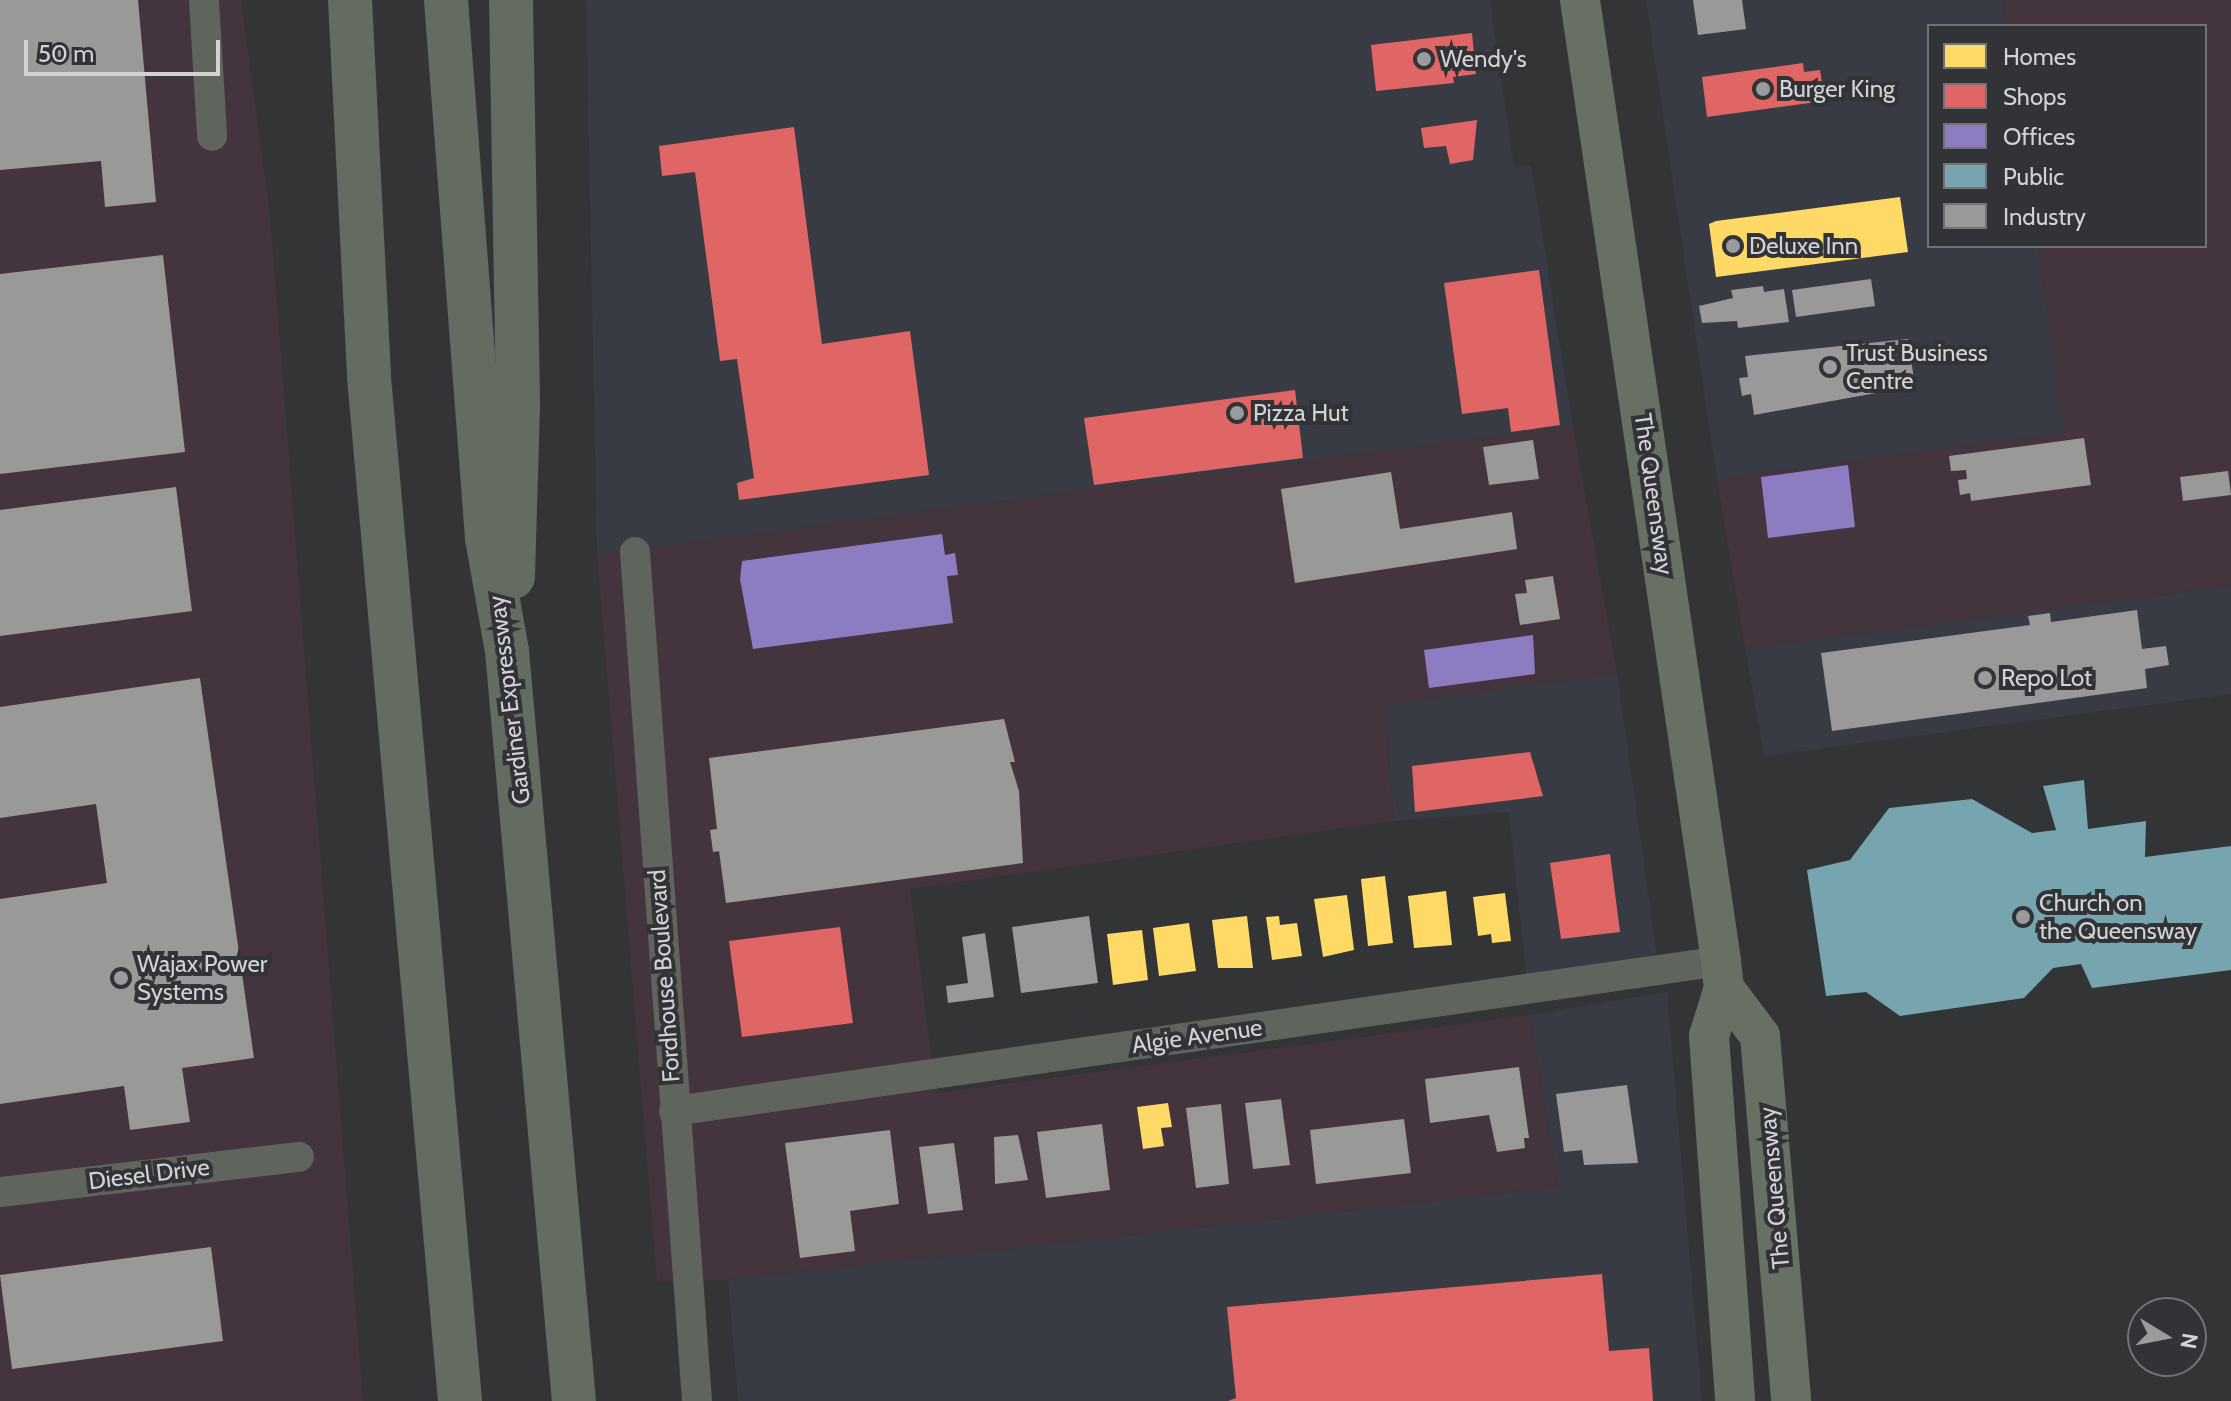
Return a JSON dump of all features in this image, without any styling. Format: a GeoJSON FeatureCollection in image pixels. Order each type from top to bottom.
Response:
{"type":"FeatureCollection","features":[{"type":"Feature","properties":{"kind":"highway"},"geometry":{"type":"LineString","coordinates":[[350,0],[370,393],[460,1401]]}},
{"type":"Feature","properties":{"kind":"highway","name":"Gardiner Expressway"},"geometry":{"type":"LineString","coordinates":[[446,0],[487,538],[507,651],[574,1401]]}},
{"type":"Feature","properties":{"kind":"highway"},"geometry":{"type":"LineString","coordinates":[[507,651],[518,407],[511,0]]}},
{"type":"Feature","properties":{"kind":"main road","name":"The Queensway"},"geometry":{"type":"LineString","coordinates":[[1580,0],[1722,974],[1709,1036],[1735,1401]]}},
{"type":"Feature","properties":{"kind":"main road","name":"The Queensway"},"geometry":{"type":"LineString","coordinates":[[1722,974],[1760,1036],[1791,1401]]}},
{"type":"Feature","properties":{"kind":"street"},"geometry":{"type":"LineString","coordinates":[[204,0],[212,136]]}},
{"type":"Feature","properties":{"kind":"street","name":"Fordhouse Boulevard"},"geometry":{"type":"LineString","coordinates":[[635,552],[697,1401]]}},
{"type":"Feature","properties":{"kind":"street","name":"Algie Avenue"},"geometry":{"type":"LineString","coordinates":[[674,1111],[1722,974]]}},
{"type":"Feature","properties":{"kind":"street","name":"Diesel Drive"},"geometry":{"type":"LineString","coordinates":[[0,1192],[299,1157]]}},
{"type":"Feature","properties":{"kind":"shaded area"},"geometry":{"type":"Polygon","coordinates":[[[0,0],[241,0],[270,214],[363,1401],[0,1401],[0,0]]]}},
{"type":"Feature","properties":{"kind":"shaded area"},"geometry":{"type":"Polygon","coordinates":[[[586,0],[1490,0],[1514,167],[1531,165],[1573,426],[597,555],[586,0]]]}},
{"type":"Feature","properties":{"kind":"shaded area"},"geometry":{"type":"Polygon","coordinates":[[[1646,0],[2003,0],[2006,24],[1927,24],[1927,248],[2038,248],[2065,432],[1717,480],[1646,0]]]}},
{"type":"Feature","properties":{"kind":"shaded area"},"geometry":{"type":"Polygon","coordinates":[[[2003,0],[2231,0],[2231,586],[1745,648],[1717,480],[2064,432],[2038,248],[2207,248],[2207,24],[2006,24],[2003,0]]]}},
{"type":"Feature","properties":{"kind":"shaded area"},"geometry":{"type":"Polygon","coordinates":[[[1573,426],[1617,673],[1385,705],[1394,821],[910,889],[936,1093],[1530,1015],[1558,1187],[728,1280],[657,1281],[597,555],[1573,426]]]}},
{"type":"Feature","properties":{"kind":"shaded area"},"geometry":{"type":"Polygon","coordinates":[[[2231,586],[2231,694],[1764,756],[1745,648],[2231,586]]]}},
{"type":"Feature","properties":{"kind":"shaded area"},"geometry":{"type":"Polygon","coordinates":[[[1617,673],[1658,964],[1527,984],[1509,812],[1394,821],[1385,705],[1617,673]]]}},
{"type":"Feature","properties":{"kind":"shaded area"},"geometry":{"type":"Polygon","coordinates":[[[1667,992],[1702,1401],[738,1401],[728,1280],[1558,1187],[1530,1015],[1667,992]]]}},
{"type":"Feature","properties":{"kind":"building: Homes"},"geometry":{"type":"Polygon","coordinates":[[[1900,197],[1908,252],[1716,277],[1709,224],[1900,197]]]}},
{"type":"Feature","properties":{"kind":"building: Homes"},"geometry":{"type":"Polygon","coordinates":[[[1385,876],[1393,943],[1368,946],[1361,879],[1385,876]]]}},
{"type":"Feature","properties":{"kind":"building: Homes"},"geometry":{"type":"Polygon","coordinates":[[[1446,891],[1452,945],[1414,948],[1408,896],[1446,891]]]}},
{"type":"Feature","properties":{"kind":"building: Homes"},"geometry":{"type":"Polygon","coordinates":[[[1505,893],[1511,941],[1492,943],[1491,934],[1478,936],[1473,897],[1505,893]]]}},
{"type":"Feature","properties":{"kind":"building: Homes"},"geometry":{"type":"Polygon","coordinates":[[[1347,895],[1354,950],[1323,957],[1314,899],[1347,895]]]}},
{"type":"Feature","properties":{"kind":"building: Homes"},"geometry":{"type":"Polygon","coordinates":[[[1247,916],[1253,968],[1218,968],[1212,920],[1247,916]]]}},
{"type":"Feature","properties":{"kind":"building: Homes"},"geometry":{"type":"Polygon","coordinates":[[[1279,916],[1280,925],[1297,923],[1302,956],[1272,960],[1266,917],[1279,916]]]}},
{"type":"Feature","properties":{"kind":"building: Homes"},"geometry":{"type":"Polygon","coordinates":[[[1189,923],[1196,971],[1159,976],[1153,928],[1189,923]]]}},
{"type":"Feature","properties":{"kind":"building: Homes"},"geometry":{"type":"Polygon","coordinates":[[[1142,930],[1148,980],[1113,985],[1107,934],[1142,930]]]}},
{"type":"Feature","properties":{"kind":"building: Homes"},"geometry":{"type":"Polygon","coordinates":[[[1168,1103],[1172,1127],[1161,1128],[1164,1146],[1143,1149],[1137,1107],[1168,1103]]]}},
{"type":"Feature","properties":{"kind":"building: Shops","name":"Wendy's"},"geometry":{"type":"Polygon","coordinates":[[[1472,33],[1476,74],[1453,77],[1454,83],[1376,91],[1371,45],[1472,33]]]}},
{"type":"Feature","properties":{"kind":"building: Shops","name":"Burger King"},"geometry":{"type":"Polygon","coordinates":[[[1803,63],[1804,72],[1820,70],[1825,101],[1707,117],[1702,77],[1803,63]]]}},
{"type":"Feature","properties":{"kind":"building: Shops"},"geometry":{"type":"Polygon","coordinates":[[[1477,120],[1473,160],[1450,164],[1446,146],[1424,148],[1421,128],[1477,120]]]}},
{"type":"Feature","properties":{"kind":"building: Shops"},"geometry":{"type":"Polygon","coordinates":[[[794,127],[822,344],[910,331],[929,475],[739,500],[737,483],[754,478],[737,359],[720,361],[695,172],[662,176],[659,146],[794,127]]]}},
{"type":"Feature","properties":{"kind":"building: Shops"},"geometry":{"type":"Polygon","coordinates":[[[1539,270],[1560,425],[1511,432],[1508,408],[1462,414],[1444,283],[1539,270]]]}},
{"type":"Feature","properties":{"kind":"building: Shops"},"geometry":{"type":"Polygon","coordinates":[[[1295,390],[1303,458],[1094,485],[1084,418],[1295,390]]]}},
{"type":"Feature","properties":{"kind":"building: Shops"},"geometry":{"type":"Polygon","coordinates":[[[1530,752],[1543,796],[1415,812],[1412,766],[1530,752]]]}},
{"type":"Feature","properties":{"kind":"building: Shops"},"geometry":{"type":"Polygon","coordinates":[[[1610,854],[1620,932],[1561,939],[1550,863],[1610,854]]]}},
{"type":"Feature","properties":{"kind":"building: Shops"},"geometry":{"type":"Polygon","coordinates":[[[840,927],[853,1023],[742,1037],[729,941],[840,927]]]}},
{"type":"Feature","properties":{"kind":"building: Shops"},"geometry":{"type":"Polygon","coordinates":[[[1602,1274],[1609,1351],[1649,1348],[1653,1401],[1228,1401],[1236,1398],[1227,1307],[1602,1274]]]}},
{"type":"Feature","properties":{"kind":"building: Offices"},"geometry":{"type":"Polygon","coordinates":[[[1848,465],[1855,527],[1768,538],[1761,477],[1848,465]]]}},
{"type":"Feature","properties":{"kind":"building: Offices"},"geometry":{"type":"Polygon","coordinates":[[[942,534],[945,555],[955,553],[958,575],[947,576],[953,623],[753,649],[740,579],[742,561],[942,534]]]}},
{"type":"Feature","properties":{"kind":"building: Offices"},"geometry":{"type":"Polygon","coordinates":[[[1533,635],[1535,674],[1429,688],[1424,650],[1533,635]]]}},
{"type":"Feature","properties":{"kind":"building: Public","name":"Church on the Queensway"},"geometry":{"type":"Polygon","coordinates":[[[2084,780],[2088,829],[2146,821],[2145,857],[2231,846],[2231,970],[2092,988],[2081,964],[2053,968],[2024,998],[1900,1016],[1866,992],[1826,996],[1807,870],[1850,860],[1889,808],[1972,799],[2032,833],[2056,830],[2043,786],[2084,780]]]}},
{"type":"Feature","properties":{"kind":"building: Industry"},"geometry":{"type":"Polygon","coordinates":[[[0,0],[138,0],[156,202],[105,207],[101,161],[0,170],[0,0]]]}},
{"type":"Feature","properties":{"kind":"building: Industry"},"geometry":{"type":"Polygon","coordinates":[[[1693,0],[1742,0],[1746,29],[1698,35],[1693,0]]]}},
{"type":"Feature","properties":{"kind":"building: Industry"},"geometry":{"type":"Polygon","coordinates":[[[163,255],[185,452],[0,474],[0,274],[163,255]]]}},
{"type":"Feature","properties":{"kind":"building: Industry"},"geometry":{"type":"Polygon","coordinates":[[[1871,279],[1875,306],[1796,317],[1792,290],[1871,279]]]}},
{"type":"Feature","properties":{"kind":"building: Industry"},"geometry":{"type":"Polygon","coordinates":[[[1763,286],[1764,292],[1784,289],[1789,322],[1738,328],[1737,321],[1702,323],[1699,306],[1733,298],[1731,290],[1763,286]]]}},
{"type":"Feature","properties":{"kind":"building: Industry","name":"Trust Business Centre"},"geometry":{"type":"Polygon","coordinates":[[[1908,339],[1915,386],[1754,415],[1751,394],[1742,396],[1739,378],[1748,377],[1745,356],[1908,339]]]}},
{"type":"Feature","properties":{"kind":"building: Industry"},"geometry":{"type":"Polygon","coordinates":[[[2084,438],[2091,485],[1971,501],[1970,493],[1960,495],[1958,480],[1967,479],[1966,470],[1951,471],[1949,456],[2084,438]]]}},
{"type":"Feature","properties":{"kind":"building: Industry"},"geometry":{"type":"Polygon","coordinates":[[[1533,440],[1539,479],[1489,485],[1483,447],[1533,440]]]}},
{"type":"Feature","properties":{"kind":"building: Industry"},"geometry":{"type":"Polygon","coordinates":[[[2228,471],[2231,495],[2183,501],[2180,477],[2228,471]]]}},
{"type":"Feature","properties":{"kind":"building: Industry"},"geometry":{"type":"Polygon","coordinates":[[[1391,472],[1400,529],[1512,512],[1517,549],[1295,583],[1281,489],[1391,472]]]}},
{"type":"Feature","properties":{"kind":"building: Industry"},"geometry":{"type":"Polygon","coordinates":[[[176,487],[192,611],[0,636],[0,510],[176,487]]]}},
{"type":"Feature","properties":{"kind":"building: Industry"},"geometry":{"type":"Polygon","coordinates":[[[1553,576],[1560,619],[1520,625],[1515,594],[1527,593],[1525,580],[1553,576]]]}},
{"type":"Feature","properties":{"kind":"building: Industry","name":"Repo Lot"},"geometry":{"type":"Polygon","coordinates":[[[2137,610],[2142,649],[2166,646],[2169,665],[2145,669],[2147,688],[1832,731],[1821,653],[2030,625],[2028,616],[2050,613],[2051,622],[2137,610]]]}},
{"type":"Feature","properties":{"kind":"building: Industry","name":"Wajax Power Systems"},"geometry":{"type":"Polygon","coordinates":[[[200,678],[254,1058],[182,1068],[190,1122],[130,1130],[124,1086],[0,1104],[0,899],[107,883],[96,804],[0,818],[0,707],[200,678]]]}},
{"type":"Feature","properties":{"kind":"building: Industry"},"geometry":{"type":"Polygon","coordinates":[[[1004,719],[1015,762],[1010,762],[1019,791],[1023,863],[726,903],[719,851],[713,852],[710,830],[717,829],[709,758],[1004,719]]]}},
{"type":"Feature","properties":{"kind":"building: Industry"},"geometry":{"type":"Polygon","coordinates":[[[1089,916],[1098,983],[1021,993],[1012,927],[1089,916]]]}},
{"type":"Feature","properties":{"kind":"building: Industry"},"geometry":{"type":"Polygon","coordinates":[[[985,933],[994,997],[948,1003],[946,986],[968,983],[962,937],[985,933]]]}},
{"type":"Feature","properties":{"kind":"building: Industry"},"geometry":{"type":"Polygon","coordinates":[[[1519,1067],[1529,1138],[1524,1138],[1525,1148],[1497,1152],[1489,1115],[1430,1123],[1425,1079],[1519,1067]]]}},
{"type":"Feature","properties":{"kind":"building: Industry"},"geometry":{"type":"Polygon","coordinates":[[[1627,1085],[1638,1163],[1584,1165],[1582,1150],[1564,1152],[1556,1094],[1627,1085]]]}},
{"type":"Feature","properties":{"kind":"building: Industry"},"geometry":{"type":"Polygon","coordinates":[[[1281,1099],[1290,1165],[1253,1169],[1245,1103],[1281,1099]]]}},
{"type":"Feature","properties":{"kind":"building: Industry"},"geometry":{"type":"Polygon","coordinates":[[[1221,1104],[1229,1184],[1196,1188],[1186,1108],[1221,1104]]]}},
{"type":"Feature","properties":{"kind":"building: Industry"},"geometry":{"type":"Polygon","coordinates":[[[1404,1119],[1411,1173],[1316,1184],[1310,1130],[1404,1119]]]}},
{"type":"Feature","properties":{"kind":"building: Industry"},"geometry":{"type":"Polygon","coordinates":[[[1102,1124],[1110,1190],[1046,1198],[1037,1132],[1102,1124]]]}},
{"type":"Feature","properties":{"kind":"building: Industry"},"geometry":{"type":"Polygon","coordinates":[[[890,1130],[899,1204],[850,1211],[855,1251],[800,1258],[785,1143],[890,1130]]]}},
{"type":"Feature","properties":{"kind":"building: Industry"},"geometry":{"type":"Polygon","coordinates":[[[1018,1135],[1028,1180],[995,1184],[994,1137],[1018,1135]]]}},
{"type":"Feature","properties":{"kind":"building: Industry"},"geometry":{"type":"Polygon","coordinates":[[[954,1143],[963,1210],[928,1214],[919,1147],[954,1143]]]}},
{"type":"Feature","properties":{"kind":"building: Industry"},"geometry":{"type":"Polygon","coordinates":[[[211,1247],[223,1341],[12,1369],[0,1275],[211,1247]]]}},
{"type":"Feature","properties":{"kind":"place","name":"Wendy's"},"geometry":{"type":"Point","coordinates":[1424,59]}},
{"type":"Feature","properties":{"kind":"place","name":"Burger King"},"geometry":{"type":"Point","coordinates":[1763,89]}},
{"type":"Feature","properties":{"kind":"place","name":"Deluxe Inn"},"geometry":{"type":"Point","coordinates":[1733,246]}},
{"type":"Feature","properties":{"kind":"place","name":"Trust Business Centre"},"geometry":{"type":"Point","coordinates":[1830,367]}},
{"type":"Feature","properties":{"kind":"place","name":"Pizza Hut"},"geometry":{"type":"Point","coordinates":[1237,413]}},
{"type":"Feature","properties":{"kind":"place","name":"Repo Lot"},"geometry":{"type":"Point","coordinates":[1985,678]}},
{"type":"Feature","properties":{"kind":"place","name":"Church on the Queensway"},"geometry":{"type":"Point","coordinates":[2023,917]}},
{"type":"Feature","properties":{"kind":"place","name":"Wajax Power Systems"},"geometry":{"type":"Point","coordinates":[121,978]}}]}
